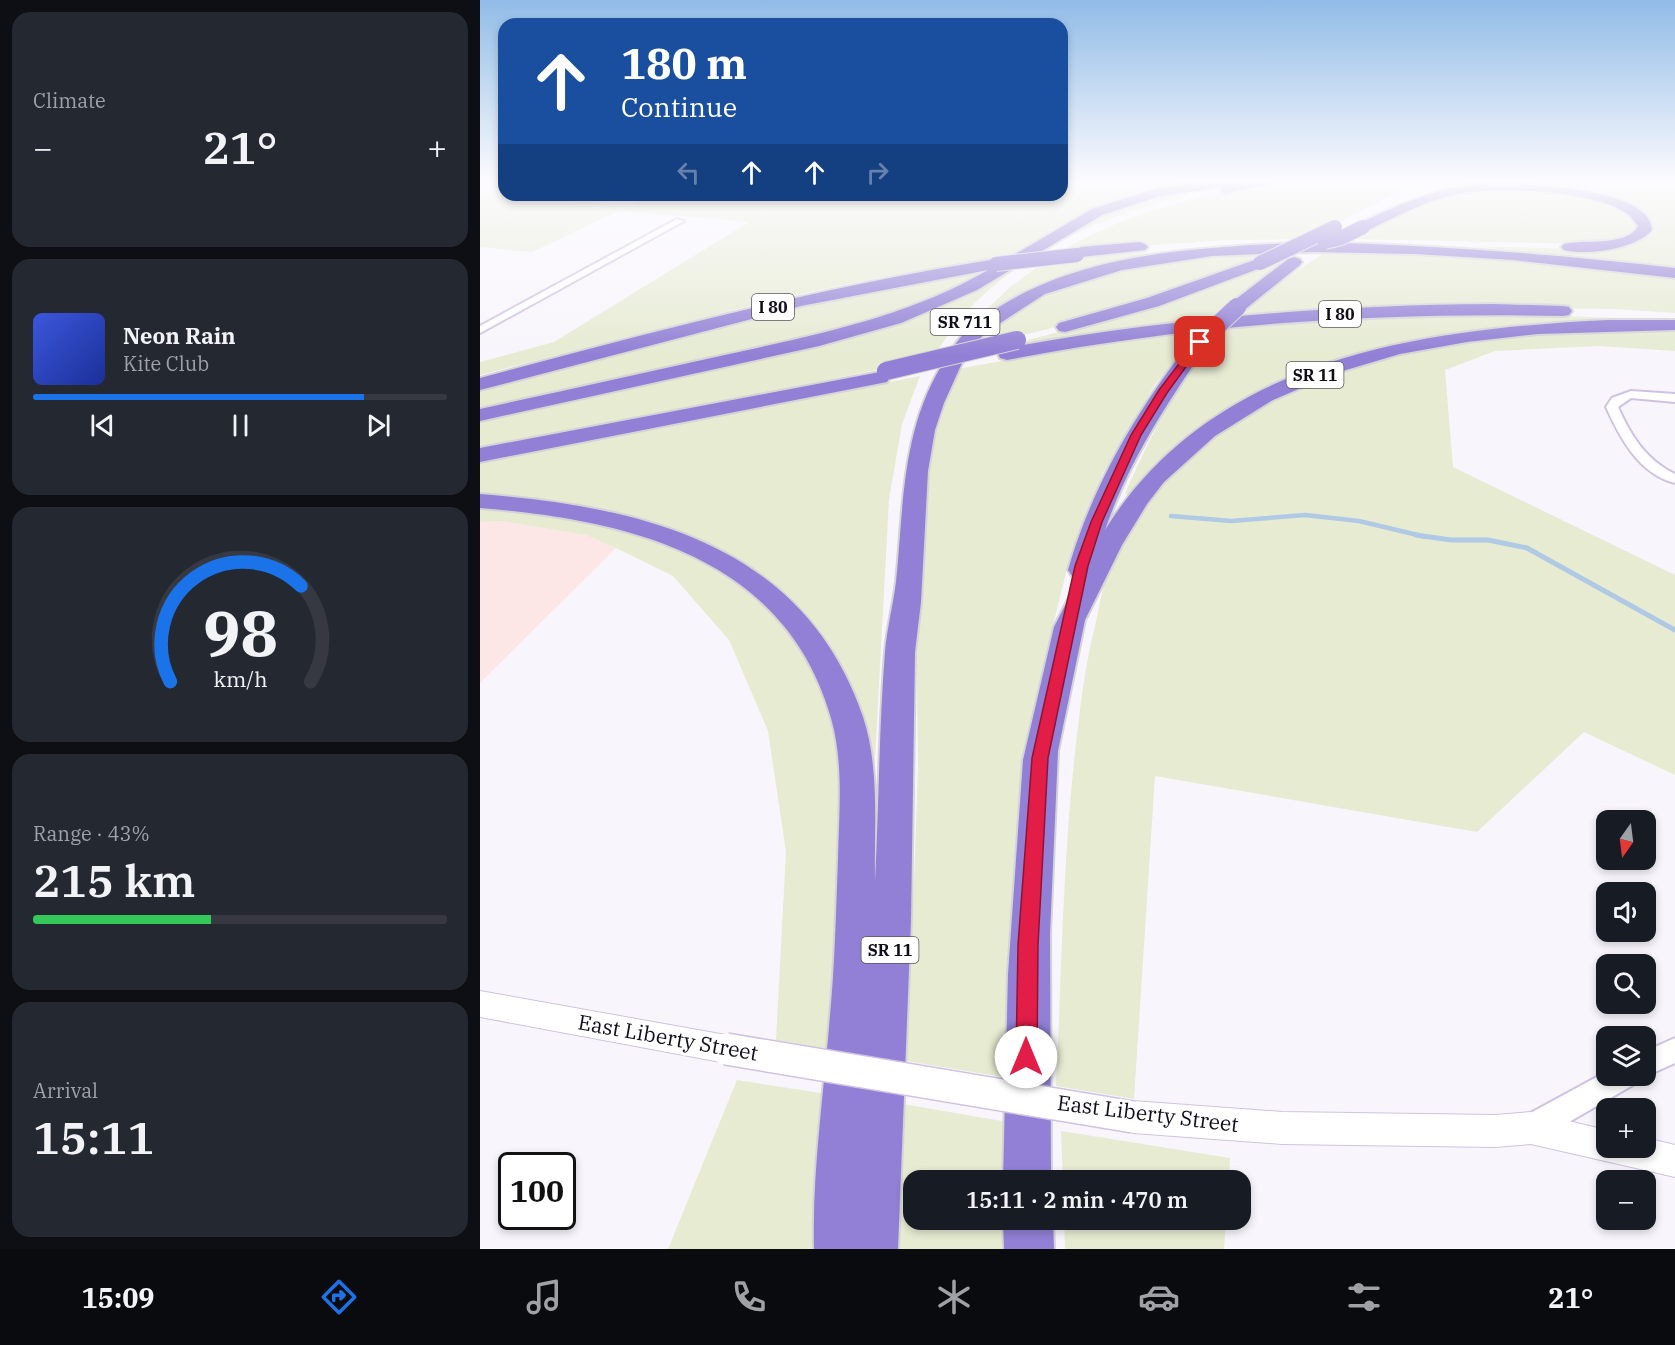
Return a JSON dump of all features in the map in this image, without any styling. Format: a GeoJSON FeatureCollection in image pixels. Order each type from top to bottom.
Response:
{"type":"FeatureCollection","features":[{"type":"Feature","properties":{"kind":"highway"},"geometry":{"type":"LineString","coordinates":[[480,415],[819,340],[895,319],[971,286],[1051,238]]}},
{"type":"Feature","properties":{"kind":"highway","name":"SR 711"},"geometry":{"type":"LineString","coordinates":[[900,650],[893,599],[905,471],[914,417],[923,393],[945,351],[981,305],[1034,262],[1079,238]]}},
{"type":"Feature","properties":{"kind":"highway"},"geometry":{"type":"LineString","coordinates":[[1012,347],[1143,305],[1260,263],[1311,238]]}},
{"type":"Feature","properties":{"kind":"highway"},"geometry":{"type":"LineString","coordinates":[[1068,627],[1082,566],[1096,522],[1121,465],[1158,399],[1200,342],[1237,307],[1294,262],[1333,238]]}},
{"type":"Feature","properties":{"kind":"highway"},"geometry":{"type":"LineString","coordinates":[[1079,254],[1195,244],[1292,241],[1579,247],[1627,241],[1632,238]]}},
{"type":"Feature","properties":{"kind":"highway","name":"I 80"},"geometry":{"type":"LineString","coordinates":[[480,382],[803,300],[884,283],[996,264],[1079,254],[1212,246],[1347,244],[1520,254],[1675,272]]}},
{"type":"Feature","properties":{"kind":"highway","name":"SR 11"},"geometry":{"type":"LineString","coordinates":[[873,1249],[882,1129],[897,806],[900,650],[908,596],[917,471],[924,430],[947,371],[960,351],[980,328],[1022,300],[1075,279],[1134,263],[1186,255],[1276,249],[1381,248],[1464,252],[1675,272]]}},
{"type":"Feature","properties":{"kind":"highway","name":"I 80"},"geometry":{"type":"LineString","coordinates":[[480,455],[685,416],[1012,347],[1056,344],[1163,329],[1345,313],[1506,310],[1675,316]]}},
{"type":"Feature","properties":{"kind":"highway","name":"SR 11"},"geometry":{"type":"LineString","coordinates":[[1027,1170],[1028,945],[1040,758],[1068,627],[1118,528],[1156,477],[1208,430],[1258,400],[1298,381],[1349,363],[1431,343],[1533,329],[1675,325]]}},
{"type":"Feature","properties":{"kind":"highway"},"geometry":{"type":"LineString","coordinates":[[480,501],[547,506],[600,515],[669,535],[701,549],[750,579],[775,600],[812,641],[834,681],[852,742],[856,785],[854,986],[836,1208],[839,1249]]}},
{"type":"Feature","properties":{"kind":"highway"},"geometry":{"type":"LineString","coordinates":[[1028,1230],[1029,1249]]}},
{"type":"Feature","properties":{"kind":"street"},"geometry":{"type":"LineString","coordinates":[[480,330],[648,238]]}},
{"type":"Feature","properties":{"kind":"street"},"geometry":{"type":"LineString","coordinates":[[1675,398],[1632,395],[1618,399],[1612,407],[1638,455],[1647,464],[1675,479]]}},
{"type":"Feature","properties":{"kind":"street","name":"East Liberty Street"},"geometry":{"type":"LineString","coordinates":[[480,1004],[726,1049],[1133,1117],[1282,1128],[1495,1131],[1531,1128],[1596,1144]]}},
{"type":"Feature","properties":{"kind":"street"},"geometry":{"type":"LineString","coordinates":[[1656,1059],[1675,1050]]}},
{"type":"Feature","properties":{"kind":"street"},"geometry":{"type":"LineString","coordinates":[[1531,1128],[1606,1086]]}},
{"type":"Feature","properties":{"kind":"street"},"geometry":{"type":"LineString","coordinates":[[1656,1157],[1675,1161]]}},
{"type":"Feature","properties":{"kind":"shaded area"},"geometry":{"type":"Polygon","coordinates":[[[502,521],[587,535],[616,548],[480,683],[480,522],[502,521]]]}},
{"type":"Feature","properties":{"kind":"green space"},"geometry":{"type":"Polygon","coordinates":[[[480,238],[561,238],[532,252],[480,247],[480,238]]]}},
{"type":"Feature","properties":{"kind":"green space"},"geometry":{"type":"Polygon","coordinates":[[[723,238],[1046,238],[1014,257],[877,278],[780,298],[480,375],[480,362],[554,342],[723,238]]]}},
{"type":"Feature","properties":{"kind":"green space"},"geometry":{"type":"Polygon","coordinates":[[[1059,238],[1066,238],[1059,242],[1038,253],[1059,238]]]}},
{"type":"Feature","properties":{"kind":"green space"},"geometry":{"type":"Polygon","coordinates":[[[1085,238],[1305,238],[1228,240],[1061,251],[1085,238]]]}},
{"type":"Feature","properties":{"kind":"green space"},"geometry":{"type":"Polygon","coordinates":[[[1351,238],[1618,238],[1589,244],[1351,238]]]}},
{"type":"Feature","properties":{"kind":"green space"},"geometry":{"type":"Polygon","coordinates":[[[1636,238],[1675,238],[1675,267],[1469,246],[1578,249],[1636,238]]]}},
{"type":"Feature","properties":{"kind":"green space"},"geometry":{"type":"Polygon","coordinates":[[[1225,248],[1080,274],[979,322],[988,308],[1009,288],[1043,263],[1225,248]]]}},
{"type":"Feature","properties":{"kind":"green space"},"geometry":{"type":"Polygon","coordinates":[[[1330,249],[1489,256],[1675,275],[1675,313],[1614,309],[1468,307],[1239,317],[1270,289],[1330,249]]]}},
{"type":"Feature","properties":{"kind":"green space"},"geometry":{"type":"Polygon","coordinates":[[[1280,250],[1184,288],[1059,326],[969,349],[1000,320],[1035,298],[1073,282],[1113,270],[1155,262],[1280,250]]]}},
{"type":"Feature","properties":{"kind":"green space"},"geometry":{"type":"Polygon","coordinates":[[[1304,250],[1263,278],[1211,321],[1026,348],[1020,342],[1109,319],[1304,250]]]}},
{"type":"Feature","properties":{"kind":"green space"},"geometry":{"type":"Polygon","coordinates":[[[1019,266],[971,307],[933,358],[480,452],[480,417],[840,338],[1019,266]]]}},
{"type":"Feature","properties":{"kind":"green space"},"geometry":{"type":"Polygon","coordinates":[[[991,269],[946,295],[836,333],[480,410],[480,389],[813,302],[991,269]]]}},
{"type":"Feature","properties":{"kind":"green space"},"geometry":{"type":"Polygon","coordinates":[[[1505,314],[1675,320],[1675,324],[1476,332],[1284,383],[1131,496],[1125,494],[1169,405],[1197,363],[1230,326],[1377,317],[1505,314]]]}},
{"type":"Feature","properties":{"kind":"green space"},"geometry":{"type":"Polygon","coordinates":[[[1675,329],[1675,351],[1599,346],[1495,351],[1445,370],[1453,467],[1675,575],[1675,775],[1584,732],[1477,832],[1155,776],[1134,1099],[1056,1086],[1069,816],[1085,674],[1105,582],[1124,539],[1149,499],[1186,459],[1230,425],[1277,398],[1329,376],[1382,358],[1437,346],[1545,331],[1675,329]]]}},
{"type":"Feature","properties":{"kind":"green space"},"geometry":{"type":"Polygon","coordinates":[[[1202,330],[1156,383],[1102,475],[1068,565],[1045,657],[1037,712],[1009,1078],[906,1061],[918,765],[916,597],[922,514],[930,453],[957,369],[1079,347],[1202,330]]]}},
{"type":"Feature","properties":{"kind":"green space"},"geometry":{"type":"Polygon","coordinates":[[[920,376],[902,424],[889,499],[874,778],[846,688],[821,638],[802,613],[779,591],[752,571],[724,553],[694,539],[663,526],[632,517],[572,505],[480,497],[480,463],[920,376]]]}},
{"type":"Feature","properties":{"kind":"green space"},"geometry":{"type":"Polygon","coordinates":[[[480,506],[500,506],[635,530],[697,555],[751,591],[798,643],[824,688],[839,745],[846,810],[829,1050],[776,1040],[786,852],[768,731],[729,640],[673,576],[586,535],[502,521],[480,522],[480,506]]]}},
{"type":"Feature","properties":{"kind":"green space"},"geometry":{"type":"Polygon","coordinates":[[[737,1080],[827,1094],[813,1249],[668,1249],[737,1080]]]}},
{"type":"Feature","properties":{"kind":"green space"},"geometry":{"type":"Polygon","coordinates":[[[903,1104],[1013,1123],[1013,1170],[903,1170],[903,1230],[1013,1230],[1012,1249],[895,1249],[903,1104]]]}},
{"type":"Feature","properties":{"kind":"green space"},"geometry":{"type":"Polygon","coordinates":[[[1061,1131],[1230,1158],[1229,1170],[1063,1170],[1061,1131]]]}},
{"type":"Feature","properties":{"kind":"green space"},"geometry":{"type":"Polygon","coordinates":[[[1064,1230],[1225,1230],[1224,1249],[1065,1249],[1064,1230]]]}},
{"type":"Feature","properties":{"kind":"waterway"},"geometry":{"type":"LineString","coordinates":[[1171,516],[1231,521],[1305,515],[1359,521],[1420,536]]}},
{"type":"Feature","properties":{"kind":"waterway"},"geometry":{"type":"LineString","coordinates":[[1416,535],[1420,536]]}},
{"type":"Feature","properties":{"kind":"waterway"},"geometry":{"type":"LineString","coordinates":[[1420,536],[1451,540],[1488,540],[1527,548],[1675,630]]}},
{"type":"Feature","properties":{"kind":"waterway"},"geometry":{"type":"LineString","coordinates":[[1420,536],[1426,537]]}},
{"type":"Feature","properties":{"kind":"route"},"geometry":{"type":"LineString","coordinates":[[1026,1057],[1028,945],[1040,758],[1082,566],[1096,522],[1136,435],[1162,392],[1200,342]]}}]}
